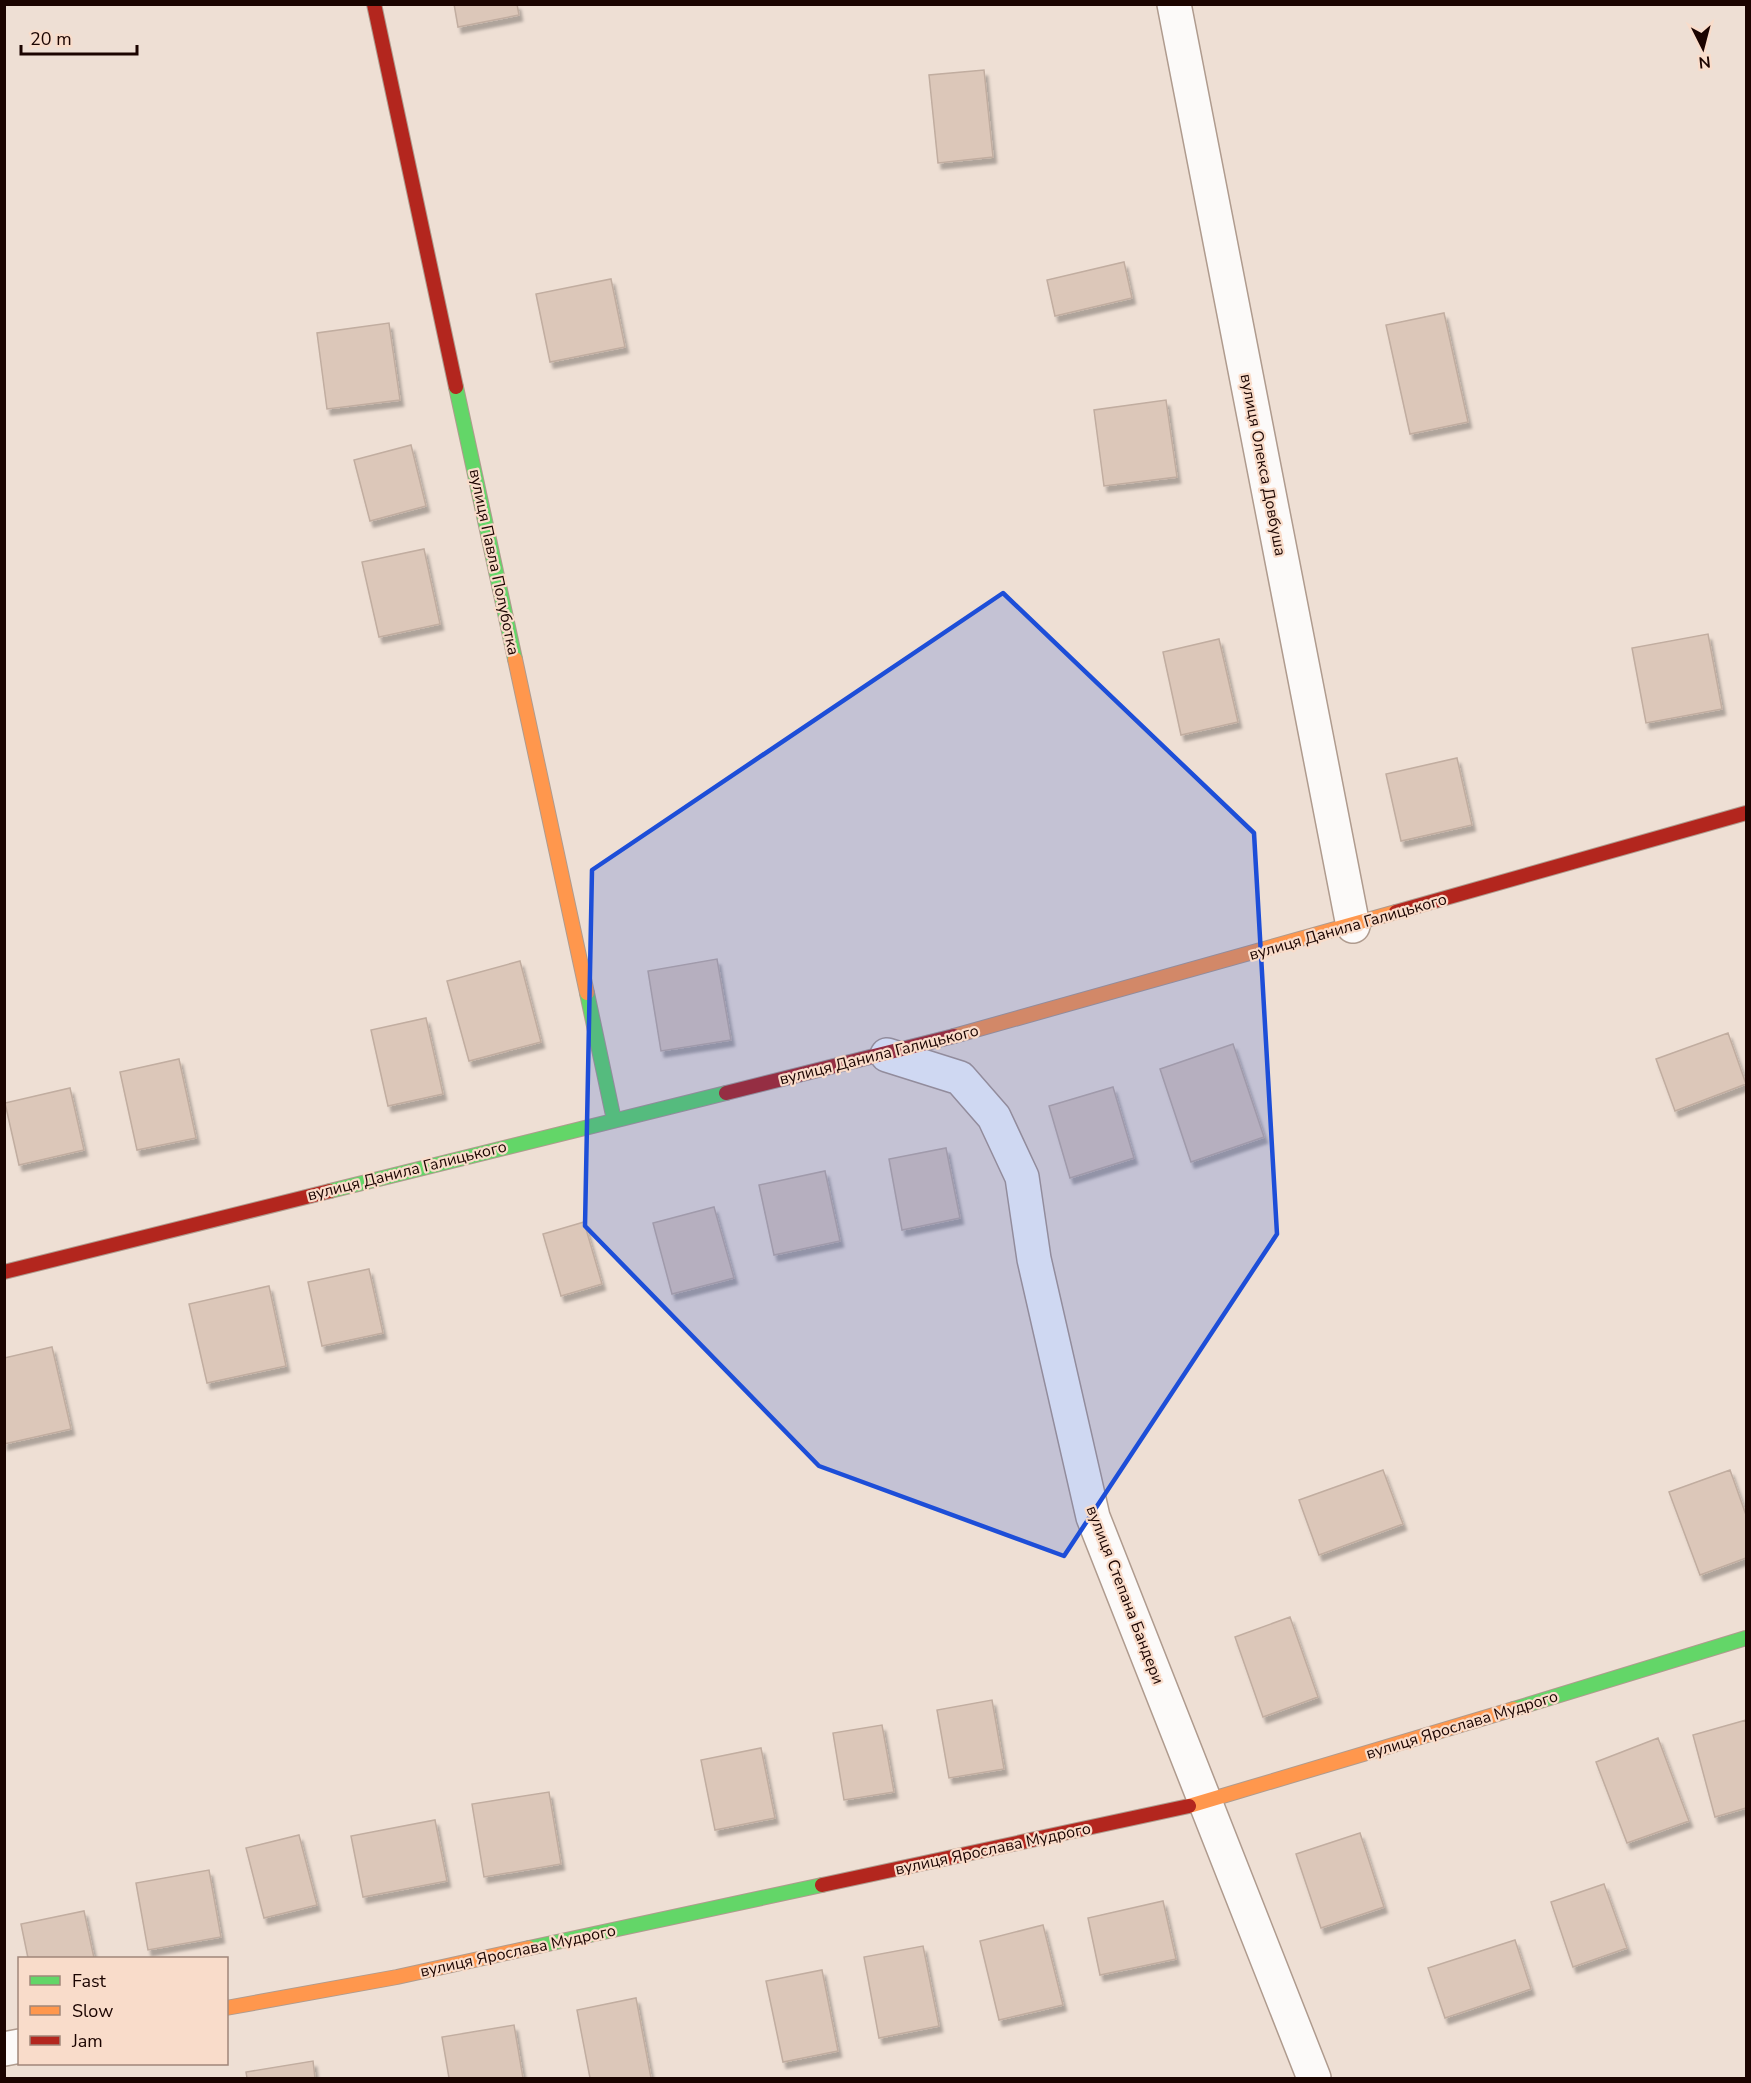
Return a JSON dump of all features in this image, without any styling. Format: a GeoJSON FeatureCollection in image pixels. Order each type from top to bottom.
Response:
{"type":"FeatureCollection","features":[{"type":"Feature","properties":{"kind":"street","name":"вулиця Павла Полуботка"},"geometry":{"type":"LineString","coordinates":[[374,4],[614,1120]]}},
{"type":"Feature","properties":{"kind":"street","name":"вулиця Олекса Довбуша"},"geometry":{"type":"LineString","coordinates":[[1174,4],[1353,926]]}},
{"type":"Feature","properties":{"kind":"street","name":"вулиця Данила Галицького"},"geometry":{"type":"LineString","coordinates":[[4,1272],[614,1120],[887,1055],[1353,926],[1746,813]]}},
{"type":"Feature","properties":{"kind":"street","name":"вулиця Степана Бандери"},"geometry":{"type":"LineString","coordinates":[[887,1055],[960,1078],[994,1117],[1022,1177],[1034,1259],[1093,1516],[1314,2079]]}},
{"type":"Feature","properties":{"kind":"street","name":"вулиця Ярослава Мудрого"},"geometry":{"type":"LineString","coordinates":[[228,2008],[397,1977],[1204,1803],[1746,1638]]}},
{"type":"Feature","properties":{"kind":"highlighted area"},"geometry":{"type":"Polygon","coordinates":[[[1003,593],[1254,833],[1277,1234],[1064,1556],[819,1466],[585,1226],[592,870],[1003,593]]]}},
{"type":"Feature","properties":{"kind":"building"},"geometry":{"type":"Polygon","coordinates":[[[454,4],[517,4],[519,15],[458,27],[454,4]]]}},
{"type":"Feature","properties":{"kind":"building"},"geometry":{"type":"Polygon","coordinates":[[[984,70],[993,157],[938,163],[929,75],[984,70]]]}},
{"type":"Feature","properties":{"kind":"building"},"geometry":{"type":"Polygon","coordinates":[[[1124,262],[1132,298],[1055,316],[1047,280],[1124,262]]]}},
{"type":"Feature","properties":{"kind":"building"},"geometry":{"type":"Polygon","coordinates":[[[611,279],[625,347],[550,362],[536,294],[611,279]]]}},
{"type":"Feature","properties":{"kind":"building"},"geometry":{"type":"Polygon","coordinates":[[[1444,313],[1468,422],[1410,434],[1386,325],[1444,313]]]}},
{"type":"Feature","properties":{"kind":"building"},"geometry":{"type":"Polygon","coordinates":[[[389,323],[400,400],[327,409],[317,333],[389,323]]]}},
{"type":"Feature","properties":{"kind":"building"},"geometry":{"type":"Polygon","coordinates":[[[1166,400],[1177,477],[1104,486],[1094,410],[1166,400]]]}},
{"type":"Feature","properties":{"kind":"building"},"geometry":{"type":"Polygon","coordinates":[[[411,445],[426,506],[370,521],[354,460],[411,445]]]}},
{"type":"Feature","properties":{"kind":"building"},"geometry":{"type":"Polygon","coordinates":[[[424,549],[440,624],[379,637],[362,562],[424,549]]]}},
{"type":"Feature","properties":{"kind":"building"},"geometry":{"type":"Polygon","coordinates":[[[1708,634],[1722,709],[1646,723],[1632,648],[1708,634]]]}},
{"type":"Feature","properties":{"kind":"building"},"geometry":{"type":"Polygon","coordinates":[[[1219,639],[1238,722],[1181,735],[1163,652],[1219,639]]]}},
{"type":"Feature","properties":{"kind":"building"},"geometry":{"type":"Polygon","coordinates":[[[1457,758],[1472,825],[1401,841],[1386,774],[1457,758]]]}},
{"type":"Feature","properties":{"kind":"building"},"geometry":{"type":"Polygon","coordinates":[[[717,959],[731,1040],[661,1051],[648,971],[717,959]]]}},
{"type":"Feature","properties":{"kind":"building"},"geometry":{"type":"Polygon","coordinates":[[[520,961],[541,1042],[469,1061],[447,981],[520,961]]]}},
{"type":"Feature","properties":{"kind":"building"},"geometry":{"type":"Polygon","coordinates":[[[426,1018],[443,1094],[388,1106],[371,1030],[426,1018]]]}},
{"type":"Feature","properties":{"kind":"building"},"geometry":{"type":"Polygon","coordinates":[[[1728,1033],[1746,1084],[1675,1111],[1656,1059],[1728,1033]]]}},
{"type":"Feature","properties":{"kind":"building"},"geometry":{"type":"Polygon","coordinates":[[[1233,1044],[1264,1137],[1191,1162],[1160,1069],[1233,1044]]]}},
{"type":"Feature","properties":{"kind":"building"},"geometry":{"type":"Polygon","coordinates":[[[179,1059],[196,1138],[137,1150],[120,1072],[179,1059]]]}},
{"type":"Feature","properties":{"kind":"building"},"geometry":{"type":"Polygon","coordinates":[[[1113,1087],[1134,1158],[1070,1178],[1049,1106],[1113,1087]]]}},
{"type":"Feature","properties":{"kind":"building"},"geometry":{"type":"Polygon","coordinates":[[[70,1088],[84,1150],[19,1165],[5,1103],[70,1088]]]}},
{"type":"Feature","properties":{"kind":"building"},"geometry":{"type":"Polygon","coordinates":[[[946,1148],[960,1218],[902,1230],[889,1159],[946,1148]]]}},
{"type":"Feature","properties":{"kind":"building"},"geometry":{"type":"Polygon","coordinates":[[[825,1171],[840,1241],[774,1255],[759,1185],[825,1171]]]}},
{"type":"Feature","properties":{"kind":"building"},"geometry":{"type":"Polygon","coordinates":[[[714,1207],[734,1278],[672,1294],[653,1223],[714,1207]]]}},
{"type":"Feature","properties":{"kind":"building"},"geometry":{"type":"Polygon","coordinates":[[[584,1222],[602,1284],[561,1296],[543,1234],[584,1222]]]}},
{"type":"Feature","properties":{"kind":"building"},"geometry":{"type":"Polygon","coordinates":[[[369,1269],[383,1333],[322,1346],[308,1282],[369,1269]]]}},
{"type":"Feature","properties":{"kind":"building"},"geometry":{"type":"Polygon","coordinates":[[[269,1286],[286,1366],[207,1383],[189,1304],[269,1286]]]}},
{"type":"Feature","properties":{"kind":"building"},"geometry":{"type":"Polygon","coordinates":[[[52,1347],[71,1429],[4,1444],[4,1358],[52,1347]]]}},
{"type":"Feature","properties":{"kind":"building"},"geometry":{"type":"Polygon","coordinates":[[[1383,1470],[1403,1524],[1319,1555],[1299,1500],[1383,1470]]]}},
{"type":"Feature","properties":{"kind":"building"},"geometry":{"type":"Polygon","coordinates":[[[1730,1470],[1746,1515],[1746,1558],[1700,1575],[1669,1492],[1730,1470]]]}},
{"type":"Feature","properties":{"kind":"building"},"geometry":{"type":"Polygon","coordinates":[[[1290,1617],[1318,1697],[1263,1717],[1235,1637],[1290,1617]]]}},
{"type":"Feature","properties":{"kind":"building"},"geometry":{"type":"Polygon","coordinates":[[[992,1700],[1004,1769],[949,1778],[937,1710],[992,1700]]]}},
{"type":"Feature","properties":{"kind":"building"},"geometry":{"type":"Polygon","coordinates":[[[1746,1720],[1746,1808],[1715,1817],[1693,1735],[1746,1720]]]}},
{"type":"Feature","properties":{"kind":"building"},"geometry":{"type":"Polygon","coordinates":[[[882,1725],[894,1792],[844,1800],[833,1733],[882,1725]]]}},
{"type":"Feature","properties":{"kind":"building"},"geometry":{"type":"Polygon","coordinates":[[[1658,1738],[1689,1821],[1627,1843],[1596,1762],[1658,1738]]]}},
{"type":"Feature","properties":{"kind":"building"},"geometry":{"type":"Polygon","coordinates":[[[761,1748],[775,1818],[715,1830],[701,1760],[761,1748]]]}},
{"type":"Feature","properties":{"kind":"building"},"geometry":{"type":"Polygon","coordinates":[[[549,1792],[561,1864],[484,1877],[472,1804],[549,1792]]]}},
{"type":"Feature","properties":{"kind":"building"},"geometry":{"type":"Polygon","coordinates":[[[435,1820],[447,1881],[363,1897],[351,1836],[435,1820]]]}},
{"type":"Feature","properties":{"kind":"building"},"geometry":{"type":"Polygon","coordinates":[[[1360,1833],[1384,1907],[1321,1928],[1296,1854],[1360,1833]]]}},
{"type":"Feature","properties":{"kind":"building"},"geometry":{"type":"Polygon","coordinates":[[[299,1835],[317,1905],[264,1918],[246,1848],[299,1835]]]}},
{"type":"Feature","properties":{"kind":"building"},"geometry":{"type":"Polygon","coordinates":[[[209,1870],[221,1937],[148,1950],[136,1883],[209,1870]]]}},
{"type":"Feature","properties":{"kind":"building"},"geometry":{"type":"Polygon","coordinates":[[[1604,1884],[1627,1948],[1573,1967],[1551,1902],[1604,1884]]]}},
{"type":"Feature","properties":{"kind":"building"},"geometry":{"type":"Polygon","coordinates":[[[1163,1901],[1176,1959],[1100,1975],[1088,1918],[1163,1901]]]}},
{"type":"Feature","properties":{"kind":"building"},"geometry":{"type":"Polygon","coordinates":[[[84,1911],[94,1957],[28,1957],[21,1924],[84,1911]]]}},
{"type":"Feature","properties":{"kind":"building"},"geometry":{"type":"Polygon","coordinates":[[[1043,1925],[1063,2005],[999,2020],[980,1941],[1043,1925]]]}},
{"type":"Feature","properties":{"kind":"building"},"geometry":{"type":"Polygon","coordinates":[[[1515,1940],[1531,1989],[1445,2018],[1428,1968],[1515,1940]]]}},
{"type":"Feature","properties":{"kind":"building"},"geometry":{"type":"Polygon","coordinates":[[[923,1946],[939,2026],[879,2038],[864,1957],[923,1946]]]}},
{"type":"Feature","properties":{"kind":"building"},"geometry":{"type":"Polygon","coordinates":[[[822,1970],[838,2051],[783,2062],[766,1981],[822,1970]]]}},
{"type":"Feature","properties":{"kind":"building"},"geometry":{"type":"Polygon","coordinates":[[[636,1998],[651,2078],[590,2078],[577,2010],[636,1998]]]}},
{"type":"Feature","properties":{"kind":"building"},"geometry":{"type":"Polygon","coordinates":[[[514,2025],[523,2078],[449,2078],[442,2037],[514,2025]]]}},
{"type":"Feature","properties":{"kind":"building"},"geometry":{"type":"Polygon","coordinates":[[[313,2061],[315,2078],[247,2078],[246,2072],[313,2061]]]}},
{"type":"Feature","properties":{"kind":"traffic: fast"},"geometry":{"type":"LineString","coordinates":[[456,387],[515,659]]}},
{"type":"Feature","properties":{"kind":"traffic: fast"},"geometry":{"type":"LineString","coordinates":[[587,993],[614,1120]]}},
{"type":"Feature","properties":{"kind":"traffic: fast"},"geometry":{"type":"LineString","coordinates":[[330,1191],[726,1093]]}},
{"type":"Feature","properties":{"kind":"traffic: fast"},"geometry":{"type":"LineString","coordinates":[[1514,1709],[1746,1638]]}},
{"type":"Feature","properties":{"kind":"traffic: fast"},"geometry":{"type":"LineString","coordinates":[[529,1948],[822,1885]]}},
{"type":"Feature","properties":{"kind":"traffic: slow"},"geometry":{"type":"LineString","coordinates":[[515,659],[587,993]]}},
{"type":"Feature","properties":{"kind":"traffic: slow"},"geometry":{"type":"LineString","coordinates":[[954,1036],[1396,912]]}},
{"type":"Feature","properties":{"kind":"traffic: slow"},"geometry":{"type":"LineString","coordinates":[[1189,1806],[1514,1709]]}},
{"type":"Feature","properties":{"kind":"traffic: slow"},"geometry":{"type":"LineString","coordinates":[[228,2008],[397,1977],[529,1948]]}},
{"type":"Feature","properties":{"kind":"traffic: jam"},"geometry":{"type":"LineString","coordinates":[[374,4],[456,387]]}},
{"type":"Feature","properties":{"kind":"traffic: jam"},"geometry":{"type":"LineString","coordinates":[[1396,912],[1746,813]]}},
{"type":"Feature","properties":{"kind":"traffic: jam"},"geometry":{"type":"LineString","coordinates":[[726,1093],[954,1036]]}},
{"type":"Feature","properties":{"kind":"traffic: jam"},"geometry":{"type":"LineString","coordinates":[[4,1272],[330,1191]]}},
{"type":"Feature","properties":{"kind":"traffic: jam"},"geometry":{"type":"LineString","coordinates":[[822,1885],[1189,1806]]}}]}
